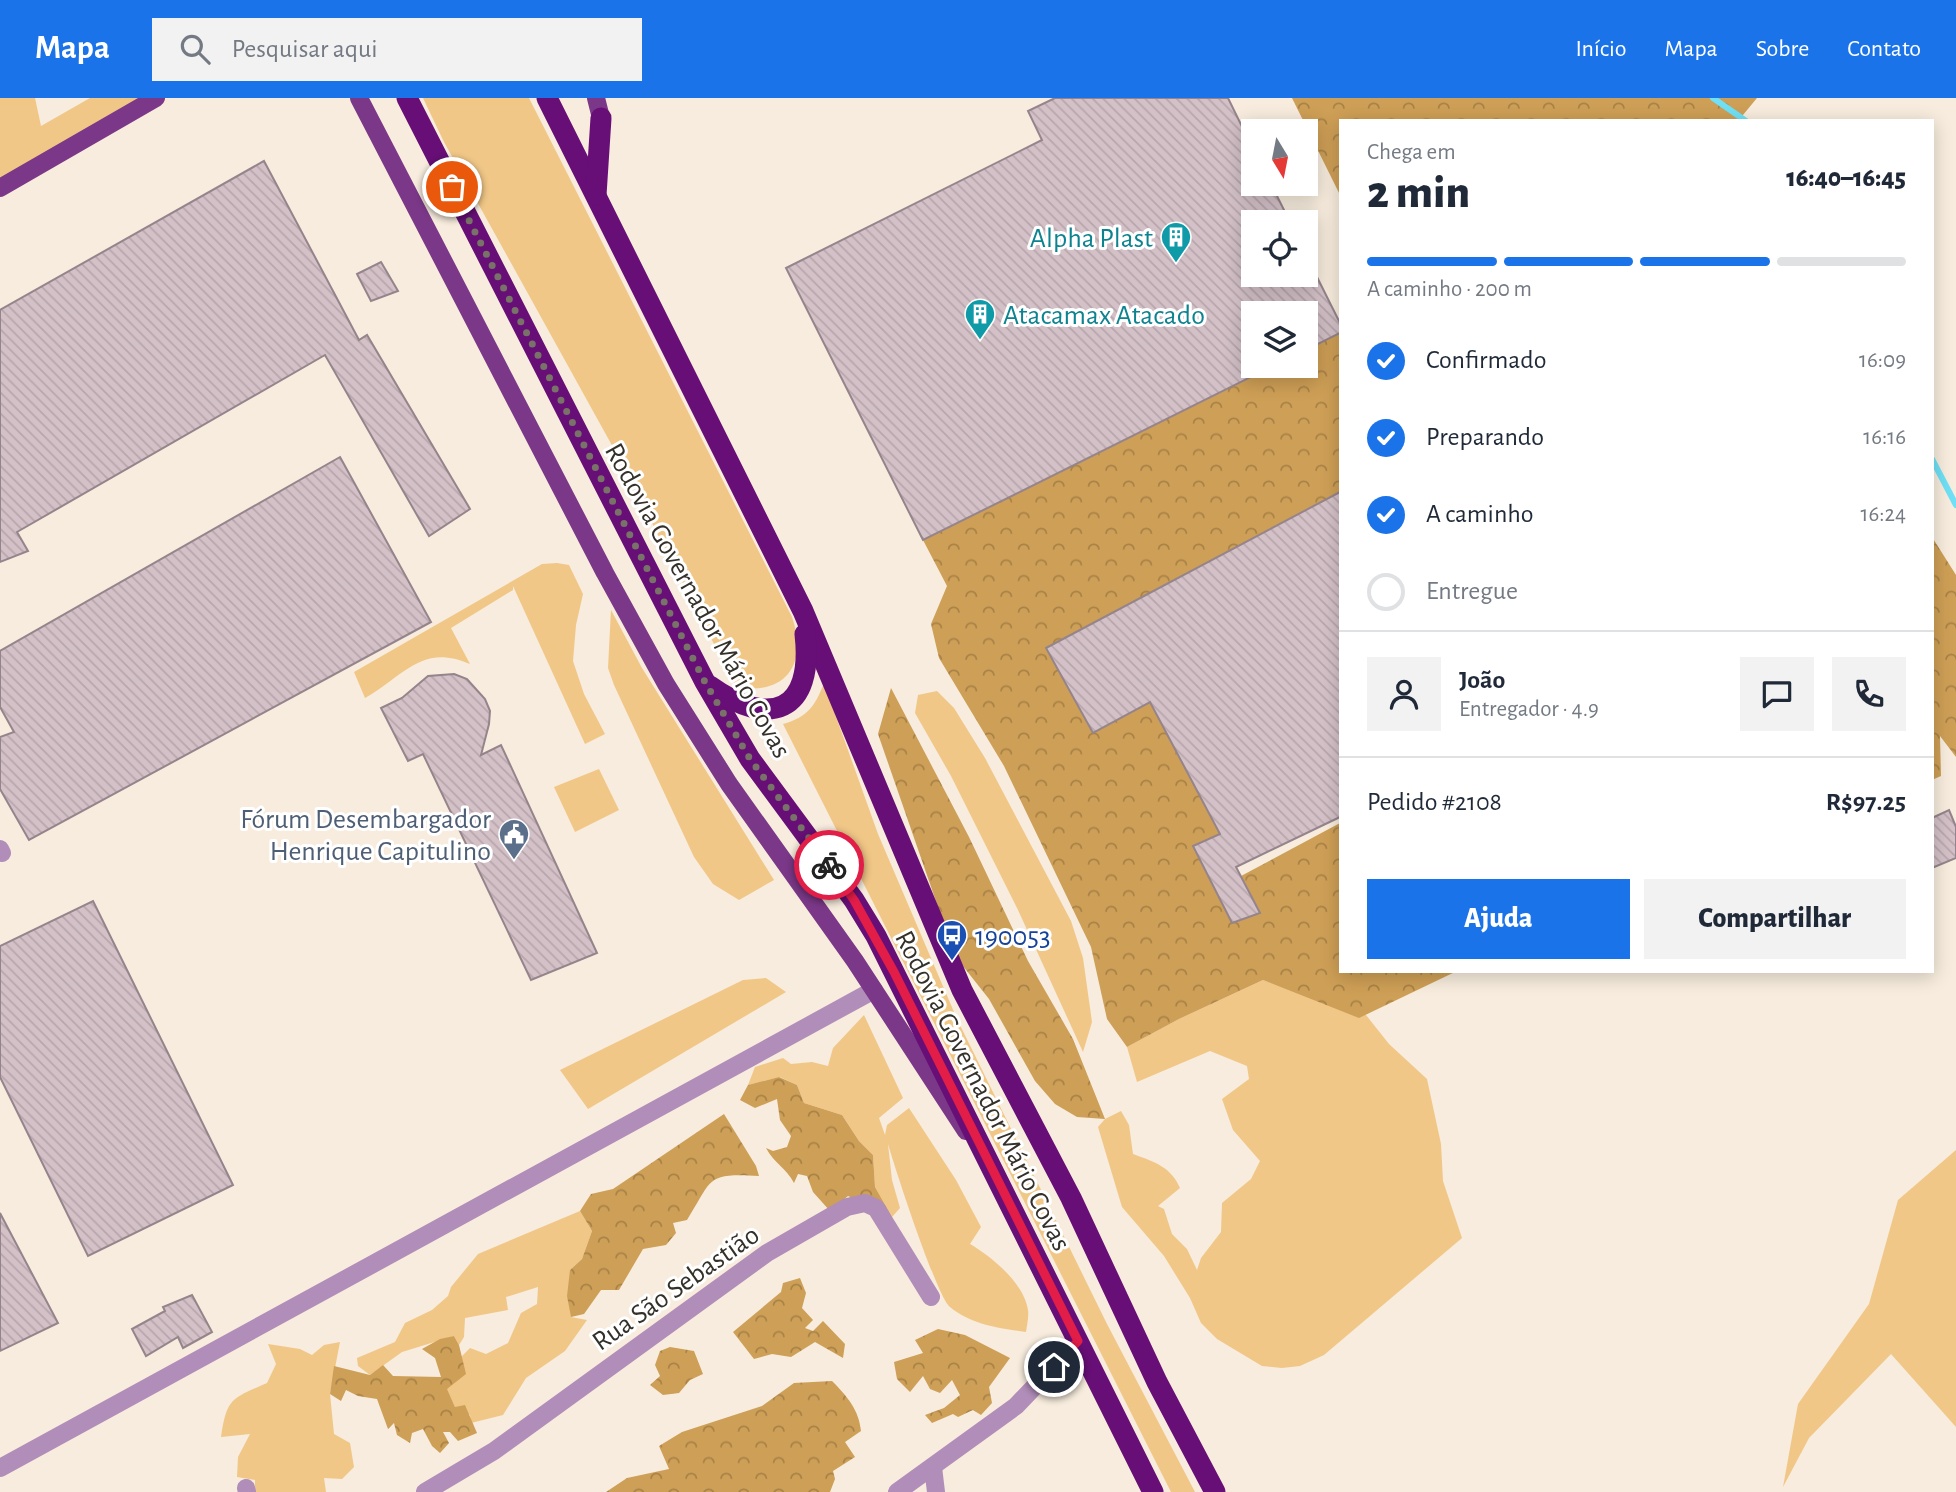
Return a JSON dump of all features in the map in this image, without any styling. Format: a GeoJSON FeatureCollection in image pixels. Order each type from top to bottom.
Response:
{"type":"FeatureCollection","features":[{"type":"Feature","properties":{"kind":"highway"},"geometry":{"type":"LineString","coordinates":[[389,98],[427,138]]}},
{"type":"Feature","properties":{"kind":"highway","name":"Rodovia Governador Mário Covas"},"geometry":{"type":"LineString","coordinates":[[407,98],[705,682],[750,759],[854,900],[876,936],[1153,1492]]}},
{"type":"Feature","properties":{"kind":"highway","name":"Rodovia Governador Mário Covas"},"geometry":{"type":"LineString","coordinates":[[547,98],[803,611],[962,990],[1071,1198],[1151,1371],[1215,1492]]}},
{"type":"Feature","properties":{"kind":"highway"},"geometry":{"type":"LineString","coordinates":[[596,197],[599,105]]}},
{"type":"Feature","properties":{"kind":"highway"},"geometry":{"type":"LineString","coordinates":[[705,682],[732,701],[750,708],[768,709],[790,701],[804,682],[808,668],[803,611]]}},
{"type":"Feature","properties":{"kind":"main road"},"geometry":{"type":"LineString","coordinates":[[0,188],[156,98]]}},
{"type":"Feature","properties":{"kind":"main road"},"geometry":{"type":"LineString","coordinates":[[359,98],[605,573],[666,684],[729,785],[874,990],[944,1101],[985,1153]]}},
{"type":"Feature","properties":{"kind":"street"},"geometry":{"type":"LineString","coordinates":[[0,1468],[874,990]]}},
{"type":"Feature","properties":{"kind":"street","name":"Rua São Sebastião"},"geometry":{"type":"LineString","coordinates":[[425,1492],[494,1451],[767,1253],[847,1207],[865,1203],[876,1208],[930,1297]]}},
{"type":"Feature","properties":{"kind":"street"},"geometry":{"type":"LineString","coordinates":[[897,1492],[1016,1406],[1078,1341]]}},
{"type":"Feature","properties":{"kind":"street"},"geometry":{"type":"LineString","coordinates":[[933,1467],[936,1492]]}},
{"type":"Feature","properties":{"kind":"shaded area"},"geometry":{"type":"Polygon","coordinates":[[[0,98],[35,98],[41,126],[90,98],[160,98],[0,190],[0,98]]]}},
{"type":"Feature","properties":{"kind":"shaded area"},"geometry":{"type":"Polygon","coordinates":[[[423,98],[529,98],[792,617],[797,649],[795,662],[789,673],[780,681],[769,686],[736,687],[614,449],[444,142],[423,98]]]}},
{"type":"Feature","properties":{"kind":"shaded area"},"geometry":{"type":"Polygon","coordinates":[[[542,564],[569,565],[583,594],[576,625],[573,661],[584,694],[605,734],[585,744],[513,586],[513,590],[451,628],[470,664],[453,658],[426,659],[414,664],[365,698],[354,672],[542,564]]]}},
{"type":"Feature","properties":{"kind":"shaded area"},"geometry":{"type":"Polygon","coordinates":[[[611,610],[642,668],[774,880],[739,900],[713,884],[694,857],[614,685],[608,668],[611,610]]]}},
{"type":"Feature","properties":{"kind":"shaded area"},"geometry":{"type":"Polygon","coordinates":[[[824,683],[878,834],[957,1019],[1107,1324],[1195,1492],[1171,1492],[783,724],[805,714],[824,683]]]}},
{"type":"Feature","properties":{"kind":"shaded area"},"geometry":{"type":"Polygon","coordinates":[[[937,691],[954,708],[985,758],[1071,921],[1083,958],[1092,1022],[1083,1052],[1018,910],[951,776],[915,713],[918,695],[937,691]]]}},
{"type":"Feature","properties":{"kind":"shaded area"},"geometry":{"type":"Polygon","coordinates":[[[599,769],[619,810],[575,832],[554,787],[599,769]]]}},
{"type":"Feature","properties":{"kind":"shaded area"},"geometry":{"type":"Polygon","coordinates":[[[766,978],[786,992],[588,1109],[560,1070],[743,980],[766,978]]]}},
{"type":"Feature","properties":{"kind":"shaded area"},"geometry":{"type":"Polygon","coordinates":[[[1263,980],[1366,1015],[1389,1044],[1427,1079],[1441,1144],[1443,1181],[1462,1238],[1324,1355],[1300,1366],[1282,1368],[1262,1366],[1217,1339],[1201,1323],[1190,1298],[1164,1256],[1122,1207],[1098,1127],[1105,1119],[1121,1111],[1129,1125],[1133,1154],[1161,1166],[1172,1175],[1180,1188],[1158,1206],[1164,1209],[1172,1234],[1187,1249],[1197,1270],[1201,1258],[1221,1232],[1222,1203],[1251,1179],[1260,1161],[1233,1130],[1222,1099],[1249,1079],[1247,1066],[1210,1051],[1137,1082],[1127,1047],[1179,1019],[1263,980]]]}},
{"type":"Feature","properties":{"kind":"shaded area"},"geometry":{"type":"Polygon","coordinates":[[[864,1015],[903,1098],[879,1118],[885,1135],[887,1125],[909,1108],[956,1180],[981,1227],[970,1244],[997,1263],[1020,1290],[1028,1310],[1026,1332],[977,1322],[950,1307],[936,1281],[888,1144],[892,1180],[900,1208],[892,1217],[875,1187],[873,1155],[859,1141],[842,1115],[804,1103],[797,1085],[780,1077],[748,1085],[755,1067],[783,1058],[791,1064],[812,1062],[828,1066],[833,1048],[864,1015]]]}},
{"type":"Feature","properties":{"kind":"shaded area"},"geometry":{"type":"Polygon","coordinates":[[[1956,1150],[1956,1427],[1891,1354],[1809,1438],[1783,1487],[1798,1404],[1869,1304],[1898,1200],[1956,1150]]]}},
{"type":"Feature","properties":{"kind":"shaded area"},"geometry":{"type":"Polygon","coordinates":[[[580,1211],[592,1231],[582,1259],[570,1270],[571,1317],[587,1320],[565,1351],[526,1378],[503,1415],[471,1423],[470,1415],[455,1407],[446,1388],[460,1358],[470,1348],[486,1354],[508,1343],[521,1313],[537,1304],[538,1287],[506,1297],[508,1310],[465,1318],[464,1337],[459,1345],[454,1336],[402,1352],[370,1375],[358,1366],[357,1358],[395,1342],[405,1323],[432,1310],[448,1296],[451,1287],[478,1254],[580,1211]]]}},
{"type":"Feature","properties":{"kind":"shaded area"},"geometry":{"type":"Polygon","coordinates":[[[340,1342],[330,1394],[334,1434],[350,1443],[354,1467],[342,1479],[324,1478],[326,1492],[255,1492],[255,1480],[237,1477],[238,1457],[250,1434],[221,1437],[229,1407],[238,1397],[267,1383],[276,1364],[268,1344],[300,1349],[312,1355],[324,1345],[340,1342]]]}},
{"type":"Feature","properties":{"kind":"green space"},"geometry":{"type":"Polygon","coordinates":[[[1292,98],[1757,98],[1740,119],[1339,119],[1339,193],[1318,151],[1318,119],[1302,119],[1292,98]]]}},
{"type":"Feature","properties":{"kind":"green space"},"geometry":{"type":"Polygon","coordinates":[[[1339,334],[1339,493],[1047,649],[1093,733],[1150,702],[1220,834],[1193,846],[1232,923],[1260,912],[1241,876],[1339,824],[1339,973],[1453,973],[1359,1018],[1263,980],[1179,1019],[1127,1047],[1107,1019],[1091,947],[1004,766],[939,658],[931,624],[947,586],[923,540],[1250,378],[1318,378],[1318,344],[1339,334]]]}},
{"type":"Feature","properties":{"kind":"green space"},"geometry":{"type":"Polygon","coordinates":[[[1934,540],[1956,575],[1956,757],[1940,736],[1941,776],[1934,779],[1934,540]]]}},
{"type":"Feature","properties":{"kind":"green space"},"geometry":{"type":"Polygon","coordinates":[[[891,688],[969,837],[1028,961],[1073,1039],[1105,1119],[1077,1117],[1055,1104],[1035,1081],[989,999],[955,956],[878,734],[891,688]]]}},
{"type":"Feature","properties":{"kind":"green space"},"geometry":{"type":"Polygon","coordinates":[[[779,1077],[797,1085],[804,1103],[842,1115],[859,1141],[873,1155],[875,1187],[892,1217],[848,1196],[830,1211],[813,1192],[807,1176],[798,1174],[794,1183],[773,1158],[766,1148],[773,1151],[787,1147],[791,1136],[780,1120],[777,1099],[755,1108],[740,1100],[748,1085],[779,1077]]]}},
{"type":"Feature","properties":{"kind":"green space"},"geometry":{"type":"Polygon","coordinates":[[[724,1114],[756,1166],[759,1176],[729,1176],[712,1182],[687,1220],[673,1223],[676,1233],[666,1245],[643,1249],[619,1290],[601,1290],[584,1314],[571,1317],[567,1296],[570,1270],[582,1259],[592,1231],[580,1211],[591,1194],[613,1189],[724,1114]]]}},
{"type":"Feature","properties":{"kind":"green space"},"geometry":{"type":"Polygon","coordinates":[[[800,1278],[806,1293],[802,1308],[813,1320],[805,1328],[813,1331],[823,1321],[845,1344],[843,1358],[815,1342],[791,1357],[772,1354],[754,1359],[733,1332],[781,1292],[783,1283],[800,1278]]]}},
{"type":"Feature","properties":{"kind":"green space"},"geometry":{"type":"Polygon","coordinates":[[[938,1329],[965,1335],[1010,1358],[989,1387],[992,1403],[981,1415],[973,1410],[958,1417],[953,1414],[932,1423],[925,1415],[944,1408],[960,1395],[952,1380],[940,1393],[930,1389],[923,1376],[910,1392],[897,1379],[894,1362],[923,1353],[915,1340],[938,1329]]]}},
{"type":"Feature","properties":{"kind":"green space"},"geometry":{"type":"Polygon","coordinates":[[[454,1336],[466,1374],[447,1389],[455,1407],[465,1405],[477,1433],[458,1441],[450,1432],[443,1432],[449,1443],[440,1453],[432,1446],[423,1429],[412,1433],[410,1443],[397,1435],[394,1423],[388,1429],[377,1399],[358,1396],[346,1390],[341,1401],[330,1394],[334,1366],[370,1375],[383,1365],[393,1376],[441,1377],[435,1358],[422,1349],[440,1339],[454,1336]]]}},
{"type":"Feature","properties":{"kind":"green space"},"geometry":{"type":"Polygon","coordinates":[[[670,1347],[694,1351],[703,1374],[690,1380],[679,1393],[663,1395],[650,1385],[660,1376],[655,1365],[660,1351],[670,1347]]]}},
{"type":"Feature","properties":{"kind":"green space"},"geometry":{"type":"Polygon","coordinates":[[[832,1381],[843,1392],[858,1416],[861,1431],[845,1442],[855,1457],[833,1471],[835,1479],[830,1492],[606,1492],[627,1478],[669,1469],[659,1446],[682,1432],[762,1406],[794,1383],[832,1381]]]}},
{"type":"Feature","properties":{"kind":"building","name":"Atacamax Atacado"},"geometry":{"type":"Polygon","coordinates":[[[1055,98],[1228,98],[1241,125],[1241,196],[1277,196],[1284,210],[1241,210],[1241,287],[1318,287],[1318,279],[1339,321],[1339,334],[1318,344],[1318,301],[1241,301],[1241,378],[1249,378],[923,540],[786,268],[1042,140],[1028,111],[1055,98]]]}},
{"type":"Feature","properties":{"kind":"building"},"geometry":{"type":"Polygon","coordinates":[[[264,161],[359,340],[367,335],[470,509],[429,536],[325,355],[17,532],[28,551],[0,562],[0,310],[264,161]]]}},
{"type":"Feature","properties":{"kind":"building"},"geometry":{"type":"Polygon","coordinates":[[[381,262],[398,291],[371,301],[357,274],[381,262]]]}},
{"type":"Feature","properties":{"kind":"building"},"geometry":{"type":"Polygon","coordinates":[[[340,457],[431,622],[29,840],[0,789],[0,737],[14,732],[0,707],[0,651],[340,457]]]}},
{"type":"Feature","properties":{"kind":"building"},"geometry":{"type":"Polygon","coordinates":[[[1339,493],[1339,817],[1236,867],[1260,913],[1232,923],[1193,846],[1220,834],[1150,702],[1093,733],[1046,648],[1339,493]]]}},
{"type":"Feature","properties":{"kind":"building","name":"Fórum Desembargador Henrique Capitulino"},"geometry":{"type":"Polygon","coordinates":[[[454,674],[467,679],[485,699],[490,711],[481,755],[501,745],[597,953],[531,980],[423,754],[408,761],[381,708],[402,698],[428,676],[454,674]]]}},
{"type":"Feature","properties":{"kind":"building"},"geometry":{"type":"Polygon","coordinates":[[[1949,810],[1956,827],[1956,858],[1934,867],[1934,817],[1949,810]]]}},
{"type":"Feature","properties":{"kind":"building"},"geometry":{"type":"Polygon","coordinates":[[[93,901],[233,1185],[88,1256],[0,1077],[0,946],[93,901]]]}},
{"type":"Feature","properties":{"kind":"building"},"geometry":{"type":"Polygon","coordinates":[[[0,1213],[58,1323],[0,1351],[0,1213]]]}},
{"type":"Feature","properties":{"kind":"building"},"geometry":{"type":"Polygon","coordinates":[[[192,1295],[212,1332],[183,1348],[178,1337],[146,1356],[132,1329],[165,1311],[163,1307],[192,1295]]]}},
{"type":"Feature","properties":{"kind":"waterway"},"geometry":{"type":"LineString","coordinates":[[1713,98],[1743,119]]}},
{"type":"Feature","properties":{"kind":"waterway"},"geometry":{"type":"LineString","coordinates":[[1934,463],[1956,505]]}},
{"type":"Feature","properties":{"kind":"way so far"},"geometry":{"type":"LineString","coordinates":[[452,187],[551,386],[705,682],[750,759],[829,865]]}},
{"type":"Feature","properties":{"kind":"place","name":"Alpha Plast"},"geometry":{"type":"Point","coordinates":[1176,264]}},
{"type":"Feature","properties":{"kind":"place","name":"Atacamax Atacado"},"geometry":{"type":"Point","coordinates":[980,341]}},
{"type":"Feature","properties":{"kind":"place","name":"Fórum Desembargador Henrique Capitulino"},"geometry":{"type":"Point","coordinates":[514,861]}},
{"type":"Feature","properties":{"kind":"place","name":"190053"},"geometry":{"type":"Point","coordinates":[952,962]}},
{"type":"Feature","properties":{"kind":"route"},"geometry":{"type":"LineString","coordinates":[[829,865],[876,936],[1078,1341],[1054,1367]]}}]}
